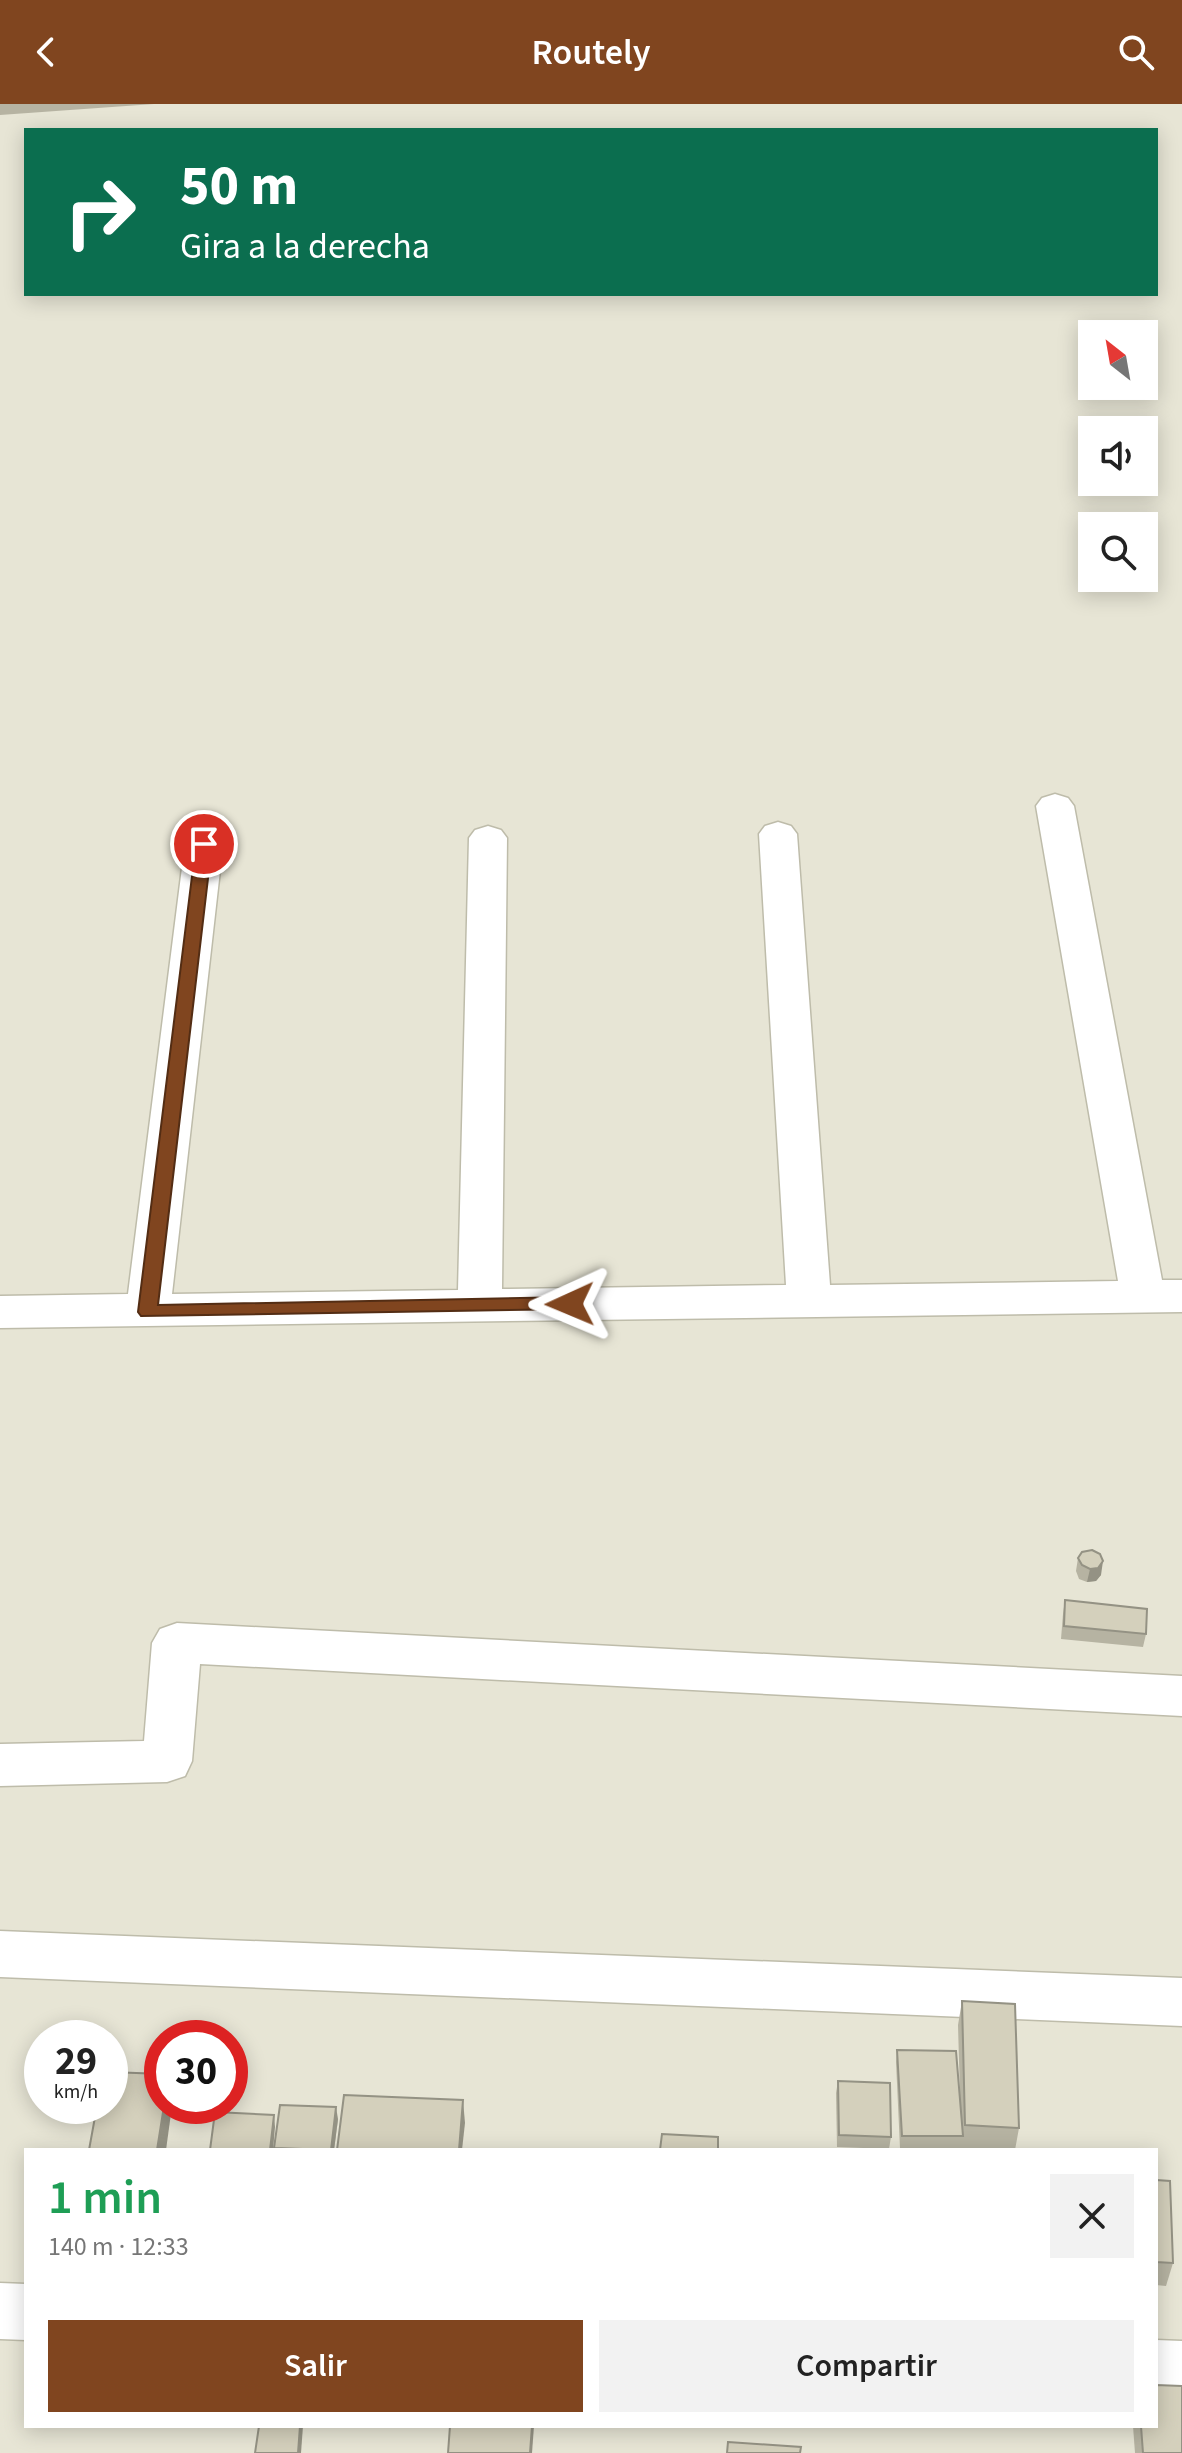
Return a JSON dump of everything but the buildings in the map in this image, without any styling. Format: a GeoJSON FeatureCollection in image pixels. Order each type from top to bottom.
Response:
{"type":"FeatureCollection","features":[{"type":"Feature","properties":{"kind":"street"},"geometry":{"type":"LineString","coordinates":[[0,1312],[1162,1296],[1055,806]]}},
{"type":"Feature","properties":{"kind":"street"},"geometry":{"type":"LineString","coordinates":[[778,834],[809,1300]]}},
{"type":"Feature","properties":{"kind":"street"},"geometry":{"type":"LineString","coordinates":[[480,1305],[488,838]]}},
{"type":"Feature","properties":{"kind":"street"},"geometry":{"type":"LineString","coordinates":[[148,1312],[204,844]]}},
{"type":"Feature","properties":{"kind":"street"},"geometry":{"type":"LineString","coordinates":[[0,1765],[167,1761],[177,1643],[1182,1696]]}},
{"type":"Feature","properties":{"kind":"street"},"geometry":{"type":"LineString","coordinates":[[0,1954],[1182,2002]]}},
{"type":"Feature","properties":{"kind":"street"},"geometry":{"type":"LineString","coordinates":[[0,2311],[24,2312]]}},
{"type":"Feature","properties":{"kind":"street"},"geometry":{"type":"LineString","coordinates":[[1158,2368],[1182,2369]]}},
{"type":"Feature","properties":{"kind":"shaded area"},"geometry":{"type":"Polygon","coordinates":[[[0,104],[1182,104],[1182,2453],[0,2453],[0,104]]]}},
{"type":"Feature","properties":{"kind":"route"},"geometry":{"type":"LineString","coordinates":[[204,844],[148,1312],[570,1304]]}}]}
